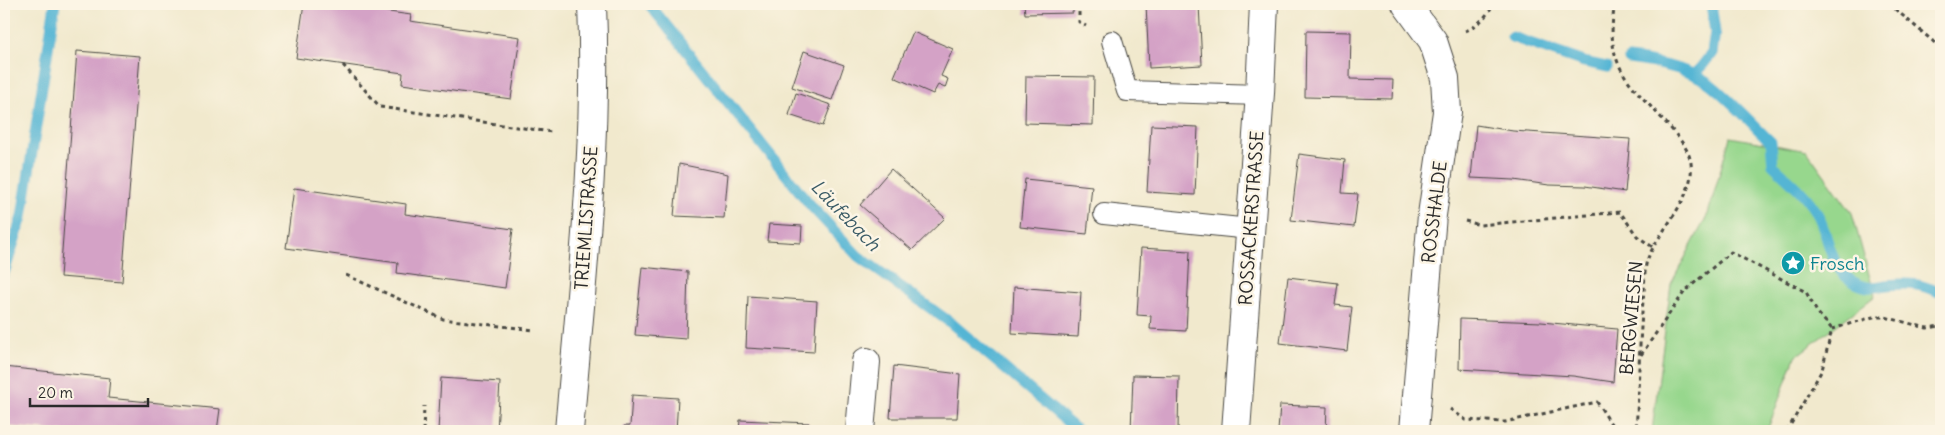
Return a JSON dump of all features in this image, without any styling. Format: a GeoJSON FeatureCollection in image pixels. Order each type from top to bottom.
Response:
{"type":"FeatureCollection","features":[{"type":"Feature","properties":{"kind":"street","name":"TRIEMLISTRASSE"},"geometry":{"type":"LineString","coordinates":[[569,431],[582,276],[594,84],[592,4]]}},
{"type":"Feature","properties":{"kind":"street","name":"ROSSACKERSTRASSE"},"geometry":{"type":"LineString","coordinates":[[1236,431],[1260,95],[1264,4]]}},
{"type":"Feature","properties":{"kind":"street","name":"ROSSHALDE"},"geometry":{"type":"LineString","coordinates":[[1406,4],[1433,41],[1445,78],[1447,112],[1432,215],[1416,386],[1414,431]]}},
{"type":"Feature","properties":{"kind":"street"},"geometry":{"type":"LineString","coordinates":[[860,431],[866,362]]}},
{"type":"Feature","properties":{"kind":"lane"},"geometry":{"type":"LineString","coordinates":[[1112,41],[1127,91],[1260,95]]}},
{"type":"Feature","properties":{"kind":"lane"},"geometry":{"type":"LineString","coordinates":[[1104,214],[1250,229]]}},
{"type":"Feature","properties":{"kind":"path","name":"BERGWIESEN"},"geometry":{"type":"LineString","coordinates":[[1615,4],[1612,20],[1613,46],[1622,72],[1637,94],[1685,146],[1690,160],[1692,177],[1647,259],[1636,431]]}},
{"type":"Feature","properties":{"kind":"path"},"geometry":{"type":"LineString","coordinates":[[1889,4],[1941,48]]}},
{"type":"Feature","properties":{"kind":"path"},"geometry":{"type":"LineString","coordinates":[[343,65],[380,107],[551,132]]}},
{"type":"Feature","properties":{"kind":"path"},"geometry":{"type":"LineString","coordinates":[[1480,225],[1620,212],[1637,236],[1654,248]]}},
{"type":"Feature","properties":{"kind":"path"},"geometry":{"type":"LineString","coordinates":[[1640,356],[1685,291],[1731,252],[1806,292],[1817,312],[1832,329]]}},
{"type":"Feature","properties":{"kind":"path"},"geometry":{"type":"LineString","coordinates":[[346,275],[443,319],[534,330]]}},
{"type":"Feature","properties":{"kind":"path"},"geometry":{"type":"LineString","coordinates":[[1832,329],[1879,317],[1927,328],[1941,326]]}},
{"type":"Feature","properties":{"kind":"path"},"geometry":{"type":"LineString","coordinates":[[1787,431],[1822,370],[1832,329]]}},
{"type":"Feature","properties":{"kind":"path"},"geometry":{"type":"LineString","coordinates":[[1416,386],[1466,420],[1505,422],[1597,402],[1613,427],[1620,431]]}},
{"type":"Feature","properties":{"kind":"path"},"geometry":{"type":"LineString","coordinates":[[423,431],[424,406]]}},
{"type":"Feature","properties":{"kind":"green space"},"geometry":{"type":"Polygon","coordinates":[[[1730,137],[1807,151],[1852,213],[1875,296],[1795,357],[1767,431],[1652,431],[1671,284],[1708,214],[1730,137]]]}},
{"type":"Feature","properties":{"kind":"building"},"geometry":{"type":"Polygon","coordinates":[[[304,4],[331,4],[411,15],[410,21],[520,37],[511,99],[402,84],[403,73],[296,58],[304,4]]]}},
{"type":"Feature","properties":{"kind":"building"},"geometry":{"type":"Polygon","coordinates":[[[1024,4],[1073,4],[1073,13],[1025,14],[1024,4]]]}},
{"type":"Feature","properties":{"kind":"building"},"geometry":{"type":"Polygon","coordinates":[[[1146,4],[1199,4],[1202,65],[1149,68],[1146,4]]]}},
{"type":"Feature","properties":{"kind":"building"},"geometry":{"type":"Polygon","coordinates":[[[1306,31],[1351,32],[1350,79],[1393,80],[1392,99],[1305,97],[1306,31]]]}},
{"type":"Feature","properties":{"kind":"building"},"geometry":{"type":"Polygon","coordinates":[[[913,32],[953,49],[941,76],[948,79],[945,88],[938,85],[933,94],[894,77],[913,32]]]}},
{"type":"Feature","properties":{"kind":"building"},"geometry":{"type":"Polygon","coordinates":[[[77,51],[140,56],[122,282],[60,277],[77,51]]]}},
{"type":"Feature","properties":{"kind":"building"},"geometry":{"type":"Polygon","coordinates":[[[804,51],[844,65],[832,100],[792,87],[804,51]]]}},
{"type":"Feature","properties":{"kind":"building"},"geometry":{"type":"Polygon","coordinates":[[[1026,76],[1094,77],[1093,125],[1025,123],[1026,76]]]}},
{"type":"Feature","properties":{"kind":"building"},"geometry":{"type":"Polygon","coordinates":[[[796,93],[831,105],[823,126],[789,115],[796,93]]]}},
{"type":"Feature","properties":{"kind":"building"},"geometry":{"type":"Polygon","coordinates":[[[1151,125],[1198,127],[1195,195],[1147,192],[1151,125]]]}},
{"type":"Feature","properties":{"kind":"building"},"geometry":{"type":"Polygon","coordinates":[[[1476,125],[1513,131],[1630,139],[1625,192],[1585,186],[1549,185],[1514,180],[1471,178],[1476,125]]]}},
{"type":"Feature","properties":{"kind":"building"},"geometry":{"type":"Polygon","coordinates":[[[1299,154],[1345,160],[1342,193],[1358,194],[1354,227],[1291,220],[1299,154]]]}},
{"type":"Feature","properties":{"kind":"building"},"geometry":{"type":"Polygon","coordinates":[[[679,164],[728,174],[724,218],[674,216],[679,164]]]}},
{"type":"Feature","properties":{"kind":"building"},"geometry":{"type":"Polygon","coordinates":[[[891,169],[945,218],[912,250],[860,205],[891,169]]]}},
{"type":"Feature","properties":{"kind":"building"},"geometry":{"type":"Polygon","coordinates":[[[1025,179],[1092,186],[1087,234],[1020,227],[1025,179]]]}},
{"type":"Feature","properties":{"kind":"building"},"geometry":{"type":"Polygon","coordinates":[[[294,188],[406,204],[405,214],[513,229],[505,288],[397,273],[398,263],[286,248],[294,188]]]}},
{"type":"Feature","properties":{"kind":"building"},"geometry":{"type":"Polygon","coordinates":[[[769,224],[802,226],[801,243],[767,241],[769,224]]]}},
{"type":"Feature","properties":{"kind":"building"},"geometry":{"type":"Polygon","coordinates":[[[1141,248],[1190,251],[1186,331],[1150,329],[1151,316],[1137,315],[1141,248]]]}},
{"type":"Feature","properties":{"kind":"building"},"geometry":{"type":"Polygon","coordinates":[[[642,267],[688,272],[686,339],[635,335],[642,267]]]}},
{"type":"Feature","properties":{"kind":"building"},"geometry":{"type":"Polygon","coordinates":[[[1288,277],[1338,283],[1335,305],[1352,307],[1347,351],[1280,343],[1288,277]]]}},
{"type":"Feature","properties":{"kind":"building"},"geometry":{"type":"Polygon","coordinates":[[[1014,287],[1081,292],[1078,337],[1012,333],[1014,287]]]}},
{"type":"Feature","properties":{"kind":"building"},"geometry":{"type":"Polygon","coordinates":[[[748,296],[817,301],[814,352],[746,348],[748,296]]]}},
{"type":"Feature","properties":{"kind":"building"},"geometry":{"type":"Polygon","coordinates":[[[1460,319],[1541,322],[1617,329],[1613,382],[1573,376],[1459,369],[1460,319]]]}},
{"type":"Feature","properties":{"kind":"building"},"geometry":{"type":"Polygon","coordinates":[[[894,366],[960,374],[957,418],[890,418],[894,366]]]}},
{"type":"Feature","properties":{"kind":"building"},"geometry":{"type":"Polygon","coordinates":[[[4,367],[110,378],[108,398],[220,409],[217,431],[63,431],[4,426],[4,367]]]}},
{"type":"Feature","properties":{"kind":"building"},"geometry":{"type":"Polygon","coordinates":[[[1133,375],[1179,376],[1178,431],[1131,431],[1133,375]]]}},
{"type":"Feature","properties":{"kind":"building"},"geometry":{"type":"Polygon","coordinates":[[[441,378],[500,382],[497,431],[438,431],[441,378]]]}},
{"type":"Feature","properties":{"kind":"building"},"geometry":{"type":"Polygon","coordinates":[[[632,395],[678,398],[676,431],[623,431],[624,426],[630,426],[632,395]]]}},
{"type":"Feature","properties":{"kind":"building"},"geometry":{"type":"Polygon","coordinates":[[[1280,405],[1327,407],[1326,431],[1278,431],[1280,405]]]}},
{"type":"Feature","properties":{"kind":"building"},"geometry":{"type":"Polygon","coordinates":[[[740,420],[809,423],[808,431],[739,431],[740,420]]]}},
{"type":"Feature","properties":{"kind":"waterway"},"geometry":{"type":"LineString","coordinates":[[4,273],[22,217],[55,4]]}},
{"type":"Feature","properties":{"kind":"waterway","name":"Läufebach"},"geometry":{"type":"LineString","coordinates":[[649,4],[812,207],[858,256],[951,323],[1078,431]]}},
{"type":"Feature","properties":{"kind":"waterway"},"geometry":{"type":"LineString","coordinates":[[1695,75],[1712,53],[1715,32],[1711,4]]}},
{"type":"Feature","properties":{"kind":"waterway"},"geometry":{"type":"LineString","coordinates":[[1512,37],[1584,62],[1607,67]]}},
{"type":"Feature","properties":{"kind":"waterway"},"geometry":{"type":"LineString","coordinates":[[1629,59],[1670,67],[1701,78],[1725,97],[1771,142],[1773,165],[1813,206],[1822,224],[1833,257],[1845,276],[1867,287],[1909,284],[1926,287],[1941,293]]}},
{"type":"Feature","properties":{"kind":"place","name":"Frosch"},"geometry":{"type":"Point","coordinates":[1793,263]}}]}
